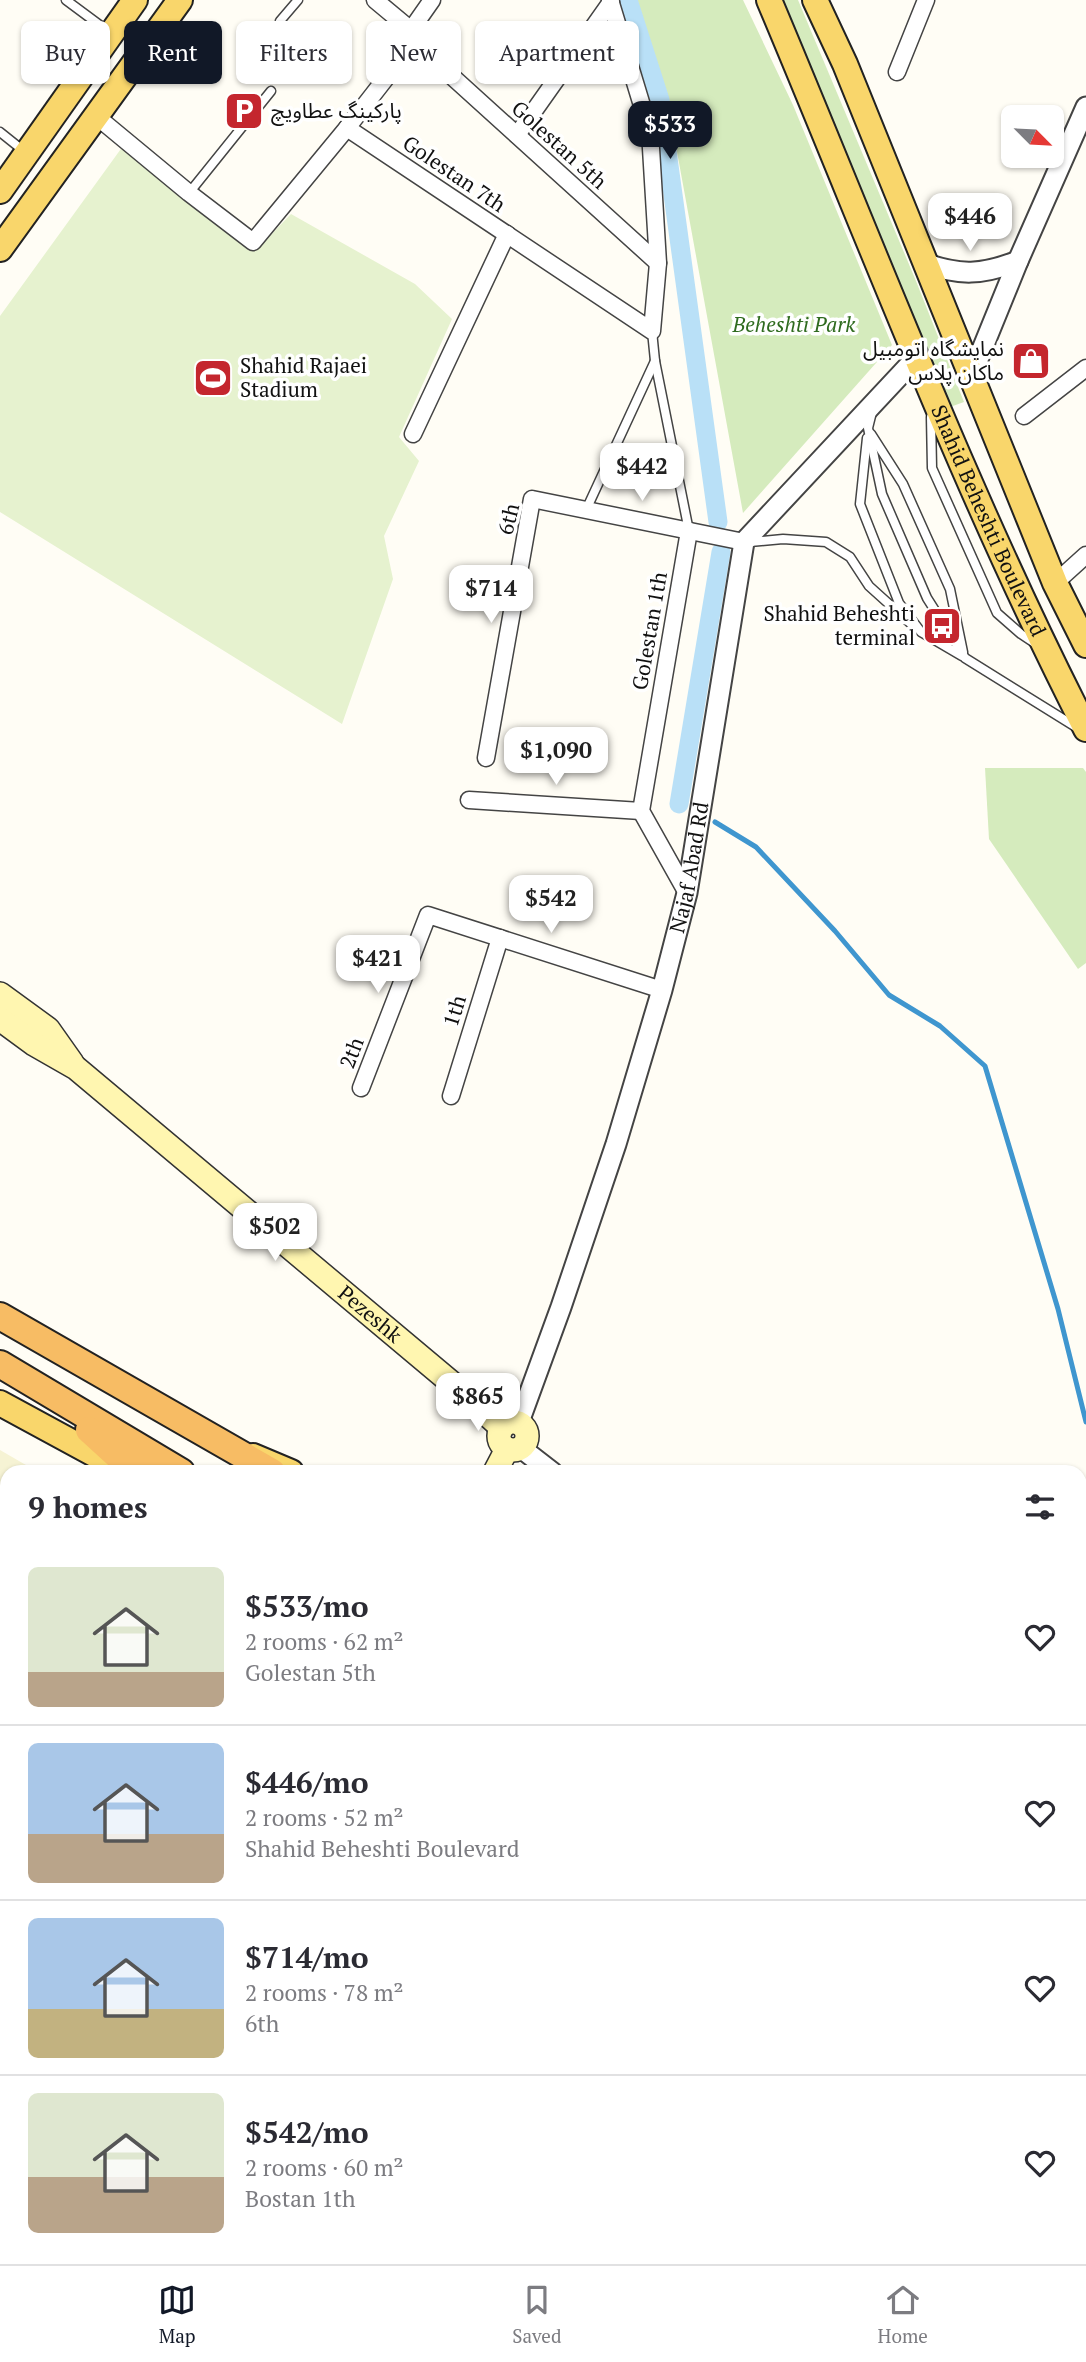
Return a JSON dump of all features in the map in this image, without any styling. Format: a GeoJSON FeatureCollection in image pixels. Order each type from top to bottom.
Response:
{"type":"FeatureCollection","features":[{"type":"Feature","properties":{"kind":"highway"},"geometry":{"type":"LineString","coordinates":[[0,1316],[261,1465]]}},
{"type":"Feature","properties":{"kind":"highway"},"geometry":{"type":"LineString","coordinates":[[0,1364],[169,1465]]}},
{"type":"Feature","properties":{"kind":"highway"},"geometry":{"type":"LineString","coordinates":[[47,1391],[127,1465]]}},
{"type":"Feature","properties":{"kind":"main road"},"geometry":{"type":"LineString","coordinates":[[0,191],[135,0]]}},
{"type":"Feature","properties":{"kind":"main road"},"geometry":{"type":"LineString","coordinates":[[0,249],[180,0]]}},
{"type":"Feature","properties":{"kind":"main road","name":"Shahid Beheshti Boulevard"},"geometry":{"type":"LineString","coordinates":[[769,0],[928,386],[1045,649],[1086,731]]}},
{"type":"Feature","properties":{"kind":"main road","name":"Shahid Beheshti Boulevard"},"geometry":{"type":"LineString","coordinates":[[815,0],[845,64],[923,263],[1055,583],[1086,645]]}},
{"type":"Feature","properties":{"kind":"main road","name":"Pezeshk"},"geometry":{"type":"LineString","coordinates":[[0,994],[48,1029],[76,1068]]}},
{"type":"Feature","properties":{"kind":"main road","name":"Pezeshk"},"geometry":{"type":"LineString","coordinates":[[0,1019],[34,1044],[76,1068],[460,1390],[512,1437]]}},
{"type":"Feature","properties":{"kind":"main road"},"geometry":{"type":"LineString","coordinates":[[0,1403],[114,1465]]}},
{"type":"Feature","properties":{"kind":"main road","name":"Najaf Abad Rd"},"geometry":{"type":"LineString","coordinates":[[498,1465],[512,1437]]}},
{"type":"Feature","properties":{"kind":"main road"},"geometry":{"type":"LineString","coordinates":[[233,1448],[275,1465]]}},
{"type":"Feature","properties":{"kind":"street","name":"Golestan 5th"},"geometry":{"type":"LineString","coordinates":[[375,0],[397,21]]}},
{"type":"Feature","properties":{"kind":"street"},"geometry":{"type":"LineString","coordinates":[[420,21],[432,0]]}},
{"type":"Feature","properties":{"kind":"street"},"geometry":{"type":"LineString","coordinates":[[897,72],[926,0]]}},
{"type":"Feature","properties":{"kind":"street"},"geometry":{"type":"LineString","coordinates":[[517,135],[610,1]]}},
{"type":"Feature","properties":{"kind":"street"},"geometry":{"type":"LineString","coordinates":[[610,1],[650,132],[658,262],[652,331]]}},
{"type":"Feature","properties":{"kind":"street","name":"Golestan 5th"},"geometry":{"type":"LineString","coordinates":[[461,82],[658,262]]}},
{"type":"Feature","properties":{"kind":"street"},"geometry":{"type":"LineString","coordinates":[[96,117],[253,242],[347,128],[378,84]]}},
{"type":"Feature","properties":{"kind":"street"},"geometry":{"type":"LineString","coordinates":[[970,379],[1018,261],[1086,107]]}},
{"type":"Feature","properties":{"kind":"street","name":"Golestan 7th"},"geometry":{"type":"LineString","coordinates":[[347,128],[652,331]]}},
{"type":"Feature","properties":{"kind":"street"},"geometry":{"type":"LineString","coordinates":[[413,434],[507,234]]}},
{"type":"Feature","properties":{"kind":"street"},"geometry":{"type":"LineString","coordinates":[[923,263],[947,271],[971,274],[995,270],[1018,261]]}},
{"type":"Feature","properties":{"kind":"street"},"geometry":{"type":"LineString","coordinates":[[744,542],[916,358]]}},
{"type":"Feature","properties":{"kind":"street"},"geometry":{"type":"LineString","coordinates":[[1024,416],[1086,368]]}},
{"type":"Feature","properties":{"kind":"street","name":"6th"},"geometry":{"type":"LineString","coordinates":[[486,758],[532,499],[744,542]]}},
{"type":"Feature","properties":{"kind":"street","name":"Golestan 1th"},"geometry":{"type":"LineString","coordinates":[[641,811],[689,531]]}},
{"type":"Feature","properties":{"kind":"street","name":"Najaf Abad Rd"},"geometry":{"type":"LineString","coordinates":[[512,1437],[561,1307],[616,1144],[662,990],[687,893],[744,542]]}},
{"type":"Feature","properties":{"kind":"street"},"geometry":{"type":"LineString","coordinates":[[1055,583],[1086,555]]}},
{"type":"Feature","properties":{"kind":"street"},"geometry":{"type":"LineString","coordinates":[[469,800],[641,811],[687,893]]}},
{"type":"Feature","properties":{"kind":"street","name":"2th"},"geometry":{"type":"LineString","coordinates":[[361,1088],[428,915],[500,938]]}},
{"type":"Feature","properties":{"kind":"street"},"geometry":{"type":"LineString","coordinates":[[500,938],[662,990]]}},
{"type":"Feature","properties":{"kind":"street","name":"1th"},"geometry":{"type":"LineString","coordinates":[[451,1096],[500,938]]}},
{"type":"Feature","properties":{"kind":"street"},"geometry":{"type":"LineString","coordinates":[[512,1437],[544,1465]]}},
{"type":"Feature","properties":{"kind":"lane"},"geometry":{"type":"LineString","coordinates":[[65,0],[111,34]]}},
{"type":"Feature","properties":{"kind":"lane"},"geometry":{"type":"LineString","coordinates":[[281,21],[298,0]]}},
{"type":"Feature","properties":{"kind":"lane"},"geometry":{"type":"LineString","coordinates":[[189,193],[271,91]]}},
{"type":"Feature","properties":{"kind":"lane"},"geometry":{"type":"LineString","coordinates":[[0,132],[27,154]]}},
{"type":"Feature","properties":{"kind":"lane"},"geometry":{"type":"LineString","coordinates":[[652,331],[655,361],[689,531]]}},
{"type":"Feature","properties":{"kind":"lane"},"geometry":{"type":"LineString","coordinates":[[586,510],[655,361]]}},
{"type":"Feature","properties":{"kind":"lane"},"geometry":{"type":"LineString","coordinates":[[875,402],[868,428],[860,504],[899,603],[921,632]]}},
{"type":"Feature","properties":{"kind":"lane"},"geometry":{"type":"LineString","coordinates":[[868,428],[903,484],[950,589],[965,658]]}},
{"type":"Feature","properties":{"kind":"lane"},"geometry":{"type":"LineString","coordinates":[[868,428],[882,494],[927,598],[965,658]]}},
{"type":"Feature","properties":{"kind":"lane"},"geometry":{"type":"LineString","coordinates":[[744,542],[783,539],[825,542],[850,557],[869,586],[921,632],[1086,731]]}},
{"type":"Feature","properties":{"kind":"shaded area"},"geometry":{"type":"Polygon","coordinates":[[[0,1450],[26,1465],[0,1465],[0,1450]]]}},
{"type":"Feature","properties":{"kind":"green space","name":"Beheshti Park"},"geometry":{"type":"Polygon","coordinates":[[[637,0],[743,0],[793,105],[892,345],[743,513],[667,97],[637,0]]]}},
{"type":"Feature","properties":{"kind":"green space"},"geometry":{"type":"Polygon","coordinates":[[[783,0],[798,0],[964,402],[950,407],[783,0]]]}},
{"type":"Feature","properties":{"kind":"green space","name":"Shahid Rajaei Stadium"},"geometry":{"type":"Polygon","coordinates":[[[123,146],[256,250],[291,214],[415,284],[452,319],[399,437],[419,461],[384,536],[393,579],[342,724],[0,512],[0,316],[123,146]]]}},
{"type":"Feature","properties":{"kind":"green space"},"geometry":{"type":"Polygon","coordinates":[[[985,768],[1083,768],[1086,772],[1086,963],[1078,969],[989,839],[985,768]]]}},
{"type":"Feature","properties":{"kind":"waterway"},"geometry":{"type":"LineString","coordinates":[[628,0],[660,100],[718,522]]}},
{"type":"Feature","properties":{"kind":"waterway"},"geometry":{"type":"LineString","coordinates":[[679,804],[721,552]]}},
{"type":"Feature","properties":{"kind":"waterway"},"geometry":{"type":"LineString","coordinates":[[679,804],[684,807]]}},
{"type":"Feature","properties":{"kind":"waterway"},"geometry":{"type":"LineString","coordinates":[[715,822],[756,847],[835,931],[889,995],[940,1026],[985,1066],[1058,1309],[1086,1422]]}},
{"type":"Feature","properties":{"kind":"place","name":"پارکینگ عطاویچ"},"geometry":{"type":"Point","coordinates":[244,111]}},
{"type":"Feature","properties":{"kind":"place","name":"نمایشگاه اتومبیل ماکان پلاس"},"geometry":{"type":"Point","coordinates":[1031,361]}},
{"type":"Feature","properties":{"kind":"place","name":"Shahid Rajaei Stadium"},"geometry":{"type":"Point","coordinates":[213,378]}},
{"type":"Feature","properties":{"kind":"place","name":"Shahid Beheshti terminal"},"geometry":{"type":"Point","coordinates":[942,626]}}]}
